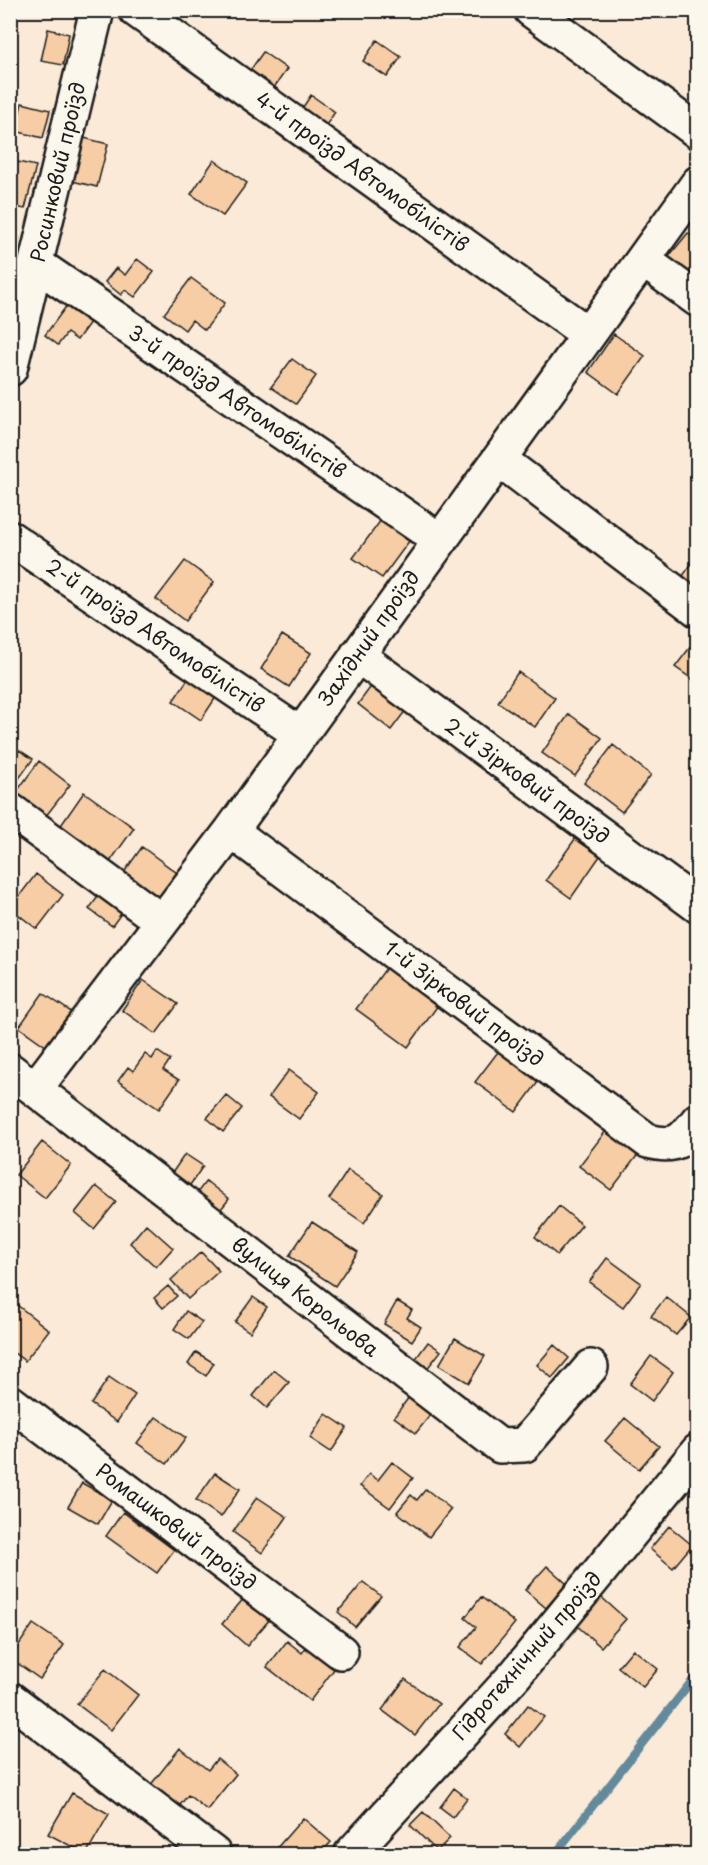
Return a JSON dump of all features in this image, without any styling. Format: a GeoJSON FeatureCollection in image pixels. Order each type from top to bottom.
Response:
{"type":"FeatureCollection","features":[{"type":"Feature","properties":{"kind":"street","name":"Росинковий проїзд"},"geometry":{"type":"LineString","coordinates":[[10,369],[97,10]]}},
{"type":"Feature","properties":{"kind":"street","name":"4-й проїзд Автомобілістів"},"geometry":{"type":"LineString","coordinates":[[136,10],[588,334]]}},
{"type":"Feature","properties":{"kind":"street"},"geometry":{"type":"LineString","coordinates":[[531,10],[698,132]]}},
{"type":"Feature","properties":{"kind":"street","name":"Західний проїзд"},"geometry":{"type":"LineString","coordinates":[[23,1079],[160,920],[231,831],[438,540],[500,460],[698,183]]}},
{"type":"Feature","properties":{"kind":"street"},"geometry":{"type":"LineString","coordinates":[[643,260],[698,300]]}},
{"type":"Feature","properties":{"kind":"street","name":"3-й проїзд Автомобілістів"},"geometry":{"type":"LineString","coordinates":[[36,264],[438,540]]}},
{"type":"Feature","properties":{"kind":"street"},"geometry":{"type":"LineString","coordinates":[[500,460],[698,610]]}},
{"type":"Feature","properties":{"kind":"street","name":"2-й проїзд Автомобілістів"},"geometry":{"type":"LineString","coordinates":[[10,538],[300,735]]}},
{"type":"Feature","properties":{"kind":"street","name":"2-й Зірковий проїзд"},"geometry":{"type":"LineString","coordinates":[[357,655],[698,906]]}},
{"type":"Feature","properties":{"kind":"street"},"geometry":{"type":"LineString","coordinates":[[10,810],[160,920]]}},
{"type":"Feature","properties":{"kind":"street","name":"1-й Зірковий проїзд"},"geometry":{"type":"LineString","coordinates":[[231,831],[648,1142],[667,1146],[684,1139],[698,1120]]}},
{"type":"Feature","properties":{"kind":"street","name":"вулиця Корольова"},"geometry":{"type":"LineString","coordinates":[[23,1079],[500,1446],[524,1445],[591,1367]]}},
{"type":"Feature","properties":{"kind":"street","name":"Ромашковий проїзд"},"geometry":{"type":"LineString","coordinates":[[10,1402],[341,1652]]}},
{"type":"Feature","properties":{"kind":"street","name":"Гідротехнічний проїзд"},"geometry":{"type":"LineString","coordinates":[[351,1854],[515,1675],[698,1451]]}},
{"type":"Feature","properties":{"kind":"street"},"geometry":{"type":"LineString","coordinates":[[10,1699],[214,1854]]}},
{"type":"Feature","properties":{"kind":"building"},"geometry":{"type":"Polygon","coordinates":[[[48,29],[69,34],[63,65],[41,61],[48,29]]]}},
{"type":"Feature","properties":{"kind":"building"},"geometry":{"type":"Polygon","coordinates":[[[377,40],[401,57],[387,77],[363,61],[377,40]]]}},
{"type":"Feature","properties":{"kind":"building"},"geometry":{"type":"Polygon","coordinates":[[[263,52],[287,69],[273,89],[249,72],[263,52]]]}},
{"type":"Feature","properties":{"kind":"building"},"geometry":{"type":"Polygon","coordinates":[[[311,95],[335,112],[321,133],[297,116],[311,95]]]}},
{"type":"Feature","properties":{"kind":"building"},"geometry":{"type":"Polygon","coordinates":[[[22,103],[50,110],[43,138],[15,131],[22,103]]]}},
{"type":"Feature","properties":{"kind":"building"},"geometry":{"type":"Polygon","coordinates":[[[80,137],[108,144],[97,187],[68,180],[80,137]]]}},
{"type":"Feature","properties":{"kind":"building"},"geometry":{"type":"Polygon","coordinates":[[[214,160],[247,183],[223,216],[191,194],[214,160]]]}},
{"type":"Feature","properties":{"kind":"building"},"geometry":{"type":"Polygon","coordinates":[[[18,162],[36,166],[25,209],[10,206],[10,169],[15,170],[18,162]]]}},
{"type":"Feature","properties":{"kind":"building"},"geometry":{"type":"Polygon","coordinates":[[[688,233],[698,240],[698,284],[665,261],[688,233]]]}},
{"type":"Feature","properties":{"kind":"building"},"geometry":{"type":"Polygon","coordinates":[[[10,235],[19,238],[12,264],[10,264],[10,235]]]}},
{"type":"Feature","properties":{"kind":"building"},"geometry":{"type":"Polygon","coordinates":[[[137,259],[154,272],[135,297],[125,290],[121,295],[105,282],[116,268],[125,275],[137,259]]]}},
{"type":"Feature","properties":{"kind":"building"},"geometry":{"type":"Polygon","coordinates":[[[191,278],[225,303],[205,330],[192,320],[185,330],[164,314],[191,278]]]}},
{"type":"Feature","properties":{"kind":"building"},"geometry":{"type":"Polygon","coordinates":[[[73,297],[96,314],[77,340],[67,333],[58,345],[45,335],[73,297]]]}},
{"type":"Feature","properties":{"kind":"building"},"geometry":{"type":"Polygon","coordinates":[[[614,334],[645,356],[618,394],[588,372],[614,334]]]}},
{"type":"Feature","properties":{"kind":"building"},"geometry":{"type":"Polygon","coordinates":[[[292,359],[316,376],[296,404],[271,387],[292,359]]]}},
{"type":"Feature","properties":{"kind":"building"},"geometry":{"type":"Polygon","coordinates":[[[381,520],[410,540],[382,578],[353,558],[381,520]]]}},
{"type":"Feature","properties":{"kind":"building"},"geometry":{"type":"Polygon","coordinates":[[[698,555],[698,588],[682,577],[698,555]]]}},
{"type":"Feature","properties":{"kind":"building"},"geometry":{"type":"Polygon","coordinates":[[[185,561],[214,582],[185,621],[156,599],[185,561]]]}},
{"type":"Feature","properties":{"kind":"building"},"geometry":{"type":"Polygon","coordinates":[[[282,635],[311,653],[289,687],[261,669],[282,635]]]}},
{"type":"Feature","properties":{"kind":"building"},"geometry":{"type":"Polygon","coordinates":[[[698,637],[698,683],[675,667],[698,637]]]}},
{"type":"Feature","properties":{"kind":"building"},"geometry":{"type":"Polygon","coordinates":[[[194,670],[222,688],[201,720],[173,701],[194,670]]]}},
{"type":"Feature","properties":{"kind":"building"},"geometry":{"type":"Polygon","coordinates":[[[518,672],[555,698],[535,727],[498,702],[518,672]]]}},
{"type":"Feature","properties":{"kind":"building"},"geometry":{"type":"Polygon","coordinates":[[[378,677],[412,702],[391,730],[358,704],[378,677]]]}},
{"type":"Feature","properties":{"kind":"building"},"geometry":{"type":"Polygon","coordinates":[[[569,714],[602,738],[575,776],[542,753],[569,714]]]}},
{"type":"Feature","properties":{"kind":"building"},"geometry":{"type":"Polygon","coordinates":[[[613,745],[651,775],[622,812],[584,783],[613,745]]]}},
{"type":"Feature","properties":{"kind":"building"},"geometry":{"type":"Polygon","coordinates":[[[19,750],[33,759],[10,791],[10,760],[19,750]]]}},
{"type":"Feature","properties":{"kind":"building"},"geometry":{"type":"Polygon","coordinates":[[[39,761],[70,785],[42,821],[12,798],[39,761]]]}},
{"type":"Feature","properties":{"kind":"building"},"geometry":{"type":"Polygon","coordinates":[[[84,792],[134,828],[107,866],[57,831],[84,792]]]}},
{"type":"Feature","properties":{"kind":"building"},"geometry":{"type":"Polygon","coordinates":[[[575,839],[600,856],[571,898],[546,880],[575,839]]]}},
{"type":"Feature","properties":{"kind":"building"},"geometry":{"type":"Polygon","coordinates":[[[142,847],[177,873],[155,903],[120,878],[142,847]]]}},
{"type":"Feature","properties":{"kind":"building"},"geometry":{"type":"Polygon","coordinates":[[[36,874],[63,895],[37,929],[10,908],[36,874]]]}},
{"type":"Feature","properties":{"kind":"building"},"geometry":{"type":"Polygon","coordinates":[[[100,894],[123,911],[112,926],[89,909],[100,894]]]}},
{"type":"Feature","properties":{"kind":"building"},"geometry":{"type":"Polygon","coordinates":[[[389,964],[441,1001],[408,1047],[356,1009],[389,964]]]}},
{"type":"Feature","properties":{"kind":"building"},"geometry":{"type":"Polygon","coordinates":[[[143,980],[178,1004],[156,1034],[122,1010],[143,980]]]}},
{"type":"Feature","properties":{"kind":"building"},"geometry":{"type":"Polygon","coordinates":[[[43,993],[71,1012],[47,1047],[19,1027],[43,993]]]}},
{"type":"Feature","properties":{"kind":"building"},"geometry":{"type":"Polygon","coordinates":[[[504,1044],[544,1074],[516,1112],[475,1082],[504,1044]]]}},
{"type":"Feature","properties":{"kind":"building"},"geometry":{"type":"Polygon","coordinates":[[[157,1051],[170,1060],[163,1070],[179,1080],[159,1109],[118,1081],[128,1067],[133,1071],[145,1054],[152,1059],[157,1051]]]}},
{"type":"Feature","properties":{"kind":"building"},"geometry":{"type":"Polygon","coordinates":[[[289,1070],[319,1092],[299,1119],[269,1097],[289,1070]]]}},
{"type":"Feature","properties":{"kind":"building"},"geometry":{"type":"Polygon","coordinates":[[[226,1095],[242,1108],[223,1132],[207,1118],[226,1095]]]}},
{"type":"Feature","properties":{"kind":"building"},"geometry":{"type":"Polygon","coordinates":[[[612,1123],[643,1148],[611,1190],[579,1166],[612,1123]]]}},
{"type":"Feature","properties":{"kind":"building"},"geometry":{"type":"Polygon","coordinates":[[[42,1142],[71,1165],[45,1198],[16,1175],[42,1142]]]}},
{"type":"Feature","properties":{"kind":"building"},"geometry":{"type":"Polygon","coordinates":[[[185,1154],[203,1166],[186,1191],[168,1179],[185,1154]]]}},
{"type":"Feature","properties":{"kind":"building"},"geometry":{"type":"Polygon","coordinates":[[[348,1170],[383,1194],[364,1223],[329,1199],[348,1170]]]}},
{"type":"Feature","properties":{"kind":"building"},"geometry":{"type":"Polygon","coordinates":[[[206,1181],[229,1199],[217,1214],[194,1197],[206,1181]]]}},
{"type":"Feature","properties":{"kind":"building"},"geometry":{"type":"Polygon","coordinates":[[[96,1186],[116,1202],[94,1229],[75,1213],[96,1186]]]}},
{"type":"Feature","properties":{"kind":"building"},"geometry":{"type":"Polygon","coordinates":[[[559,1206],[582,1225],[557,1255],[535,1237],[559,1206]]]}},
{"type":"Feature","properties":{"kind":"building"},"geometry":{"type":"Polygon","coordinates":[[[312,1222],[358,1252],[335,1286],[289,1256],[312,1222]]]}},
{"type":"Feature","properties":{"kind":"building"},"geometry":{"type":"Polygon","coordinates":[[[146,1224],[173,1248],[156,1267],[130,1243],[146,1224]]]}},
{"type":"Feature","properties":{"kind":"building"},"geometry":{"type":"Polygon","coordinates":[[[201,1252],[219,1271],[188,1299],[171,1280],[201,1252]]]}},
{"type":"Feature","properties":{"kind":"building"},"geometry":{"type":"Polygon","coordinates":[[[607,1258],[641,1283],[623,1307],[589,1282],[607,1258]]]}},
{"type":"Feature","properties":{"kind":"building"},"geometry":{"type":"Polygon","coordinates":[[[168,1286],[177,1296],[163,1308],[154,1298],[168,1286]]]}},
{"type":"Feature","properties":{"kind":"building"},"geometry":{"type":"Polygon","coordinates":[[[253,1297],[267,1307],[250,1332],[235,1322],[253,1297]]]}},
{"type":"Feature","properties":{"kind":"building"},"geometry":{"type":"Polygon","coordinates":[[[666,1297],[691,1317],[676,1335],[651,1316],[666,1297]]]}},
{"type":"Feature","properties":{"kind":"building"},"geometry":{"type":"Polygon","coordinates":[[[397,1301],[412,1310],[407,1318],[421,1327],[412,1341],[384,1324],[397,1301]]]}},
{"type":"Feature","properties":{"kind":"building"},"geometry":{"type":"Polygon","coordinates":[[[17,1305],[49,1330],[25,1361],[10,1350],[10,1314],[17,1305]]]}},
{"type":"Feature","properties":{"kind":"building"},"geometry":{"type":"Polygon","coordinates":[[[186,1311],[202,1322],[189,1339],[174,1329],[186,1311]]]}},
{"type":"Feature","properties":{"kind":"building"},"geometry":{"type":"Polygon","coordinates":[[[455,1338],[485,1356],[469,1383],[439,1365],[455,1338]]]}},
{"type":"Feature","properties":{"kind":"building"},"geometry":{"type":"Polygon","coordinates":[[[428,1342],[441,1351],[426,1370],[414,1361],[428,1342]]]}},
{"type":"Feature","properties":{"kind":"building"},"geometry":{"type":"Polygon","coordinates":[[[554,1345],[569,1358],[552,1378],[537,1365],[554,1345]]]}},
{"type":"Feature","properties":{"kind":"building"},"geometry":{"type":"Polygon","coordinates":[[[196,1352],[214,1363],[206,1376],[188,1364],[196,1352]]]}},
{"type":"Feature","properties":{"kind":"building"},"geometry":{"type":"Polygon","coordinates":[[[651,1356],[673,1372],[652,1401],[630,1384],[651,1356]]]}},
{"type":"Feature","properties":{"kind":"building"},"geometry":{"type":"Polygon","coordinates":[[[274,1370],[289,1382],[267,1408],[253,1396],[274,1370]]]}},
{"type":"Feature","properties":{"kind":"building"},"geometry":{"type":"Polygon","coordinates":[[[109,1377],[135,1395],[117,1422],[91,1404],[109,1377]]]}},
{"type":"Feature","properties":{"kind":"building"},"geometry":{"type":"Polygon","coordinates":[[[409,1397],[432,1413],[416,1433],[394,1417],[409,1397]]]}},
{"type":"Feature","properties":{"kind":"building"},"geometry":{"type":"Polygon","coordinates":[[[326,1414],[347,1428],[331,1452],[310,1438],[326,1414]]]}},
{"type":"Feature","properties":{"kind":"building"},"geometry":{"type":"Polygon","coordinates":[[[156,1417],[186,1438],[167,1464],[137,1443],[156,1417]]]}},
{"type":"Feature","properties":{"kind":"building"},"geometry":{"type":"Polygon","coordinates":[[[625,1418],[659,1446],[639,1469],[605,1441],[625,1418]]]}},
{"type":"Feature","properties":{"kind":"building"},"geometry":{"type":"Polygon","coordinates":[[[392,1462],[413,1478],[390,1508],[360,1486],[369,1474],[378,1480],[392,1462]]]}},
{"type":"Feature","properties":{"kind":"building"},"geometry":{"type":"Polygon","coordinates":[[[215,1473],[240,1489],[221,1517],[196,1500],[215,1473]]]}},
{"type":"Feature","properties":{"kind":"building"},"geometry":{"type":"Polygon","coordinates":[[[82,1483],[112,1500],[98,1524],[68,1507],[82,1483]]]}},
{"type":"Feature","properties":{"kind":"building"},"geometry":{"type":"Polygon","coordinates":[[[426,1489],[451,1509],[429,1537],[397,1512],[411,1495],[417,1500],[426,1489]]]}},
{"type":"Feature","properties":{"kind":"building"},"geometry":{"type":"Polygon","coordinates":[[[257,1497],[287,1517],[262,1553],[233,1532],[257,1497]]]}},
{"type":"Feature","properties":{"kind":"building"},"geometry":{"type":"Polygon","coordinates":[[[123,1512],[174,1550],[157,1573],[106,1536],[123,1512]]]}},
{"type":"Feature","properties":{"kind":"building"},"geometry":{"type":"Polygon","coordinates":[[[669,1526],[692,1545],[673,1568],[650,1549],[669,1526]]]}},
{"type":"Feature","properties":{"kind":"building"},"geometry":{"type":"Polygon","coordinates":[[[547,1566],[567,1584],[546,1608],[525,1590],[547,1566]]]}},
{"type":"Feature","properties":{"kind":"building"},"geometry":{"type":"Polygon","coordinates":[[[363,1582],[381,1596],[355,1627],[338,1612],[363,1582]]]}},
{"type":"Feature","properties":{"kind":"building"},"geometry":{"type":"Polygon","coordinates":[[[251,1590],[276,1612],[247,1646],[222,1624],[251,1590]]]}},
{"type":"Feature","properties":{"kind":"building"},"geometry":{"type":"Polygon","coordinates":[[[600,1596],[626,1619],[601,1647],[575,1624],[600,1596]]]}},
{"type":"Feature","properties":{"kind":"building"},"geometry":{"type":"Polygon","coordinates":[[[481,1597],[515,1623],[482,1664],[460,1647],[476,1627],[465,1618],[481,1597]]]}},
{"type":"Feature","properties":{"kind":"building"},"geometry":{"type":"Polygon","coordinates":[[[33,1624],[64,1645],[40,1679],[10,1658],[33,1624]]]}},
{"type":"Feature","properties":{"kind":"building"},"geometry":{"type":"Polygon","coordinates":[[[287,1641],[302,1653],[307,1646],[335,1668],[310,1701],[267,1667],[287,1641]]]}},
{"type":"Feature","properties":{"kind":"building"},"geometry":{"type":"Polygon","coordinates":[[[633,1649],[658,1669],[643,1687],[618,1667],[633,1649]]]}},
{"type":"Feature","properties":{"kind":"building"},"geometry":{"type":"Polygon","coordinates":[[[105,1669],[138,1695],[111,1730],[77,1704],[105,1669]]]}},
{"type":"Feature","properties":{"kind":"building"},"geometry":{"type":"Polygon","coordinates":[[[405,1679],[439,1704],[415,1735],[382,1710],[405,1679]]]}},
{"type":"Feature","properties":{"kind":"building"},"geometry":{"type":"Polygon","coordinates":[[[528,1705],[544,1717],[520,1747],[505,1734],[528,1705]]]}},
{"type":"Feature","properties":{"kind":"building"},"geometry":{"type":"Polygon","coordinates":[[[180,1748],[208,1770],[217,1759],[236,1774],[207,1810],[188,1795],[177,1809],[149,1787],[180,1748]]]}},
{"type":"Feature","properties":{"kind":"building"},"geometry":{"type":"Polygon","coordinates":[[[454,1788],[467,1798],[453,1817],[440,1807],[454,1788]]]}},
{"type":"Feature","properties":{"kind":"building"},"geometry":{"type":"Polygon","coordinates":[[[72,1793],[109,1814],[86,1854],[48,1834],[72,1793]]]}},
{"type":"Feature","properties":{"kind":"building"},"geometry":{"type":"Polygon","coordinates":[[[423,1812],[450,1838],[437,1851],[410,1825],[423,1812]]]}},
{"type":"Feature","properties":{"kind":"building"},"geometry":{"type":"Polygon","coordinates":[[[303,1818],[331,1842],[320,1854],[282,1854],[276,1849],[303,1818]]]}},
{"type":"Feature","properties":{"kind":"waterway"},"geometry":{"type":"LineString","coordinates":[[555,1854],[698,1673]]}}]}
